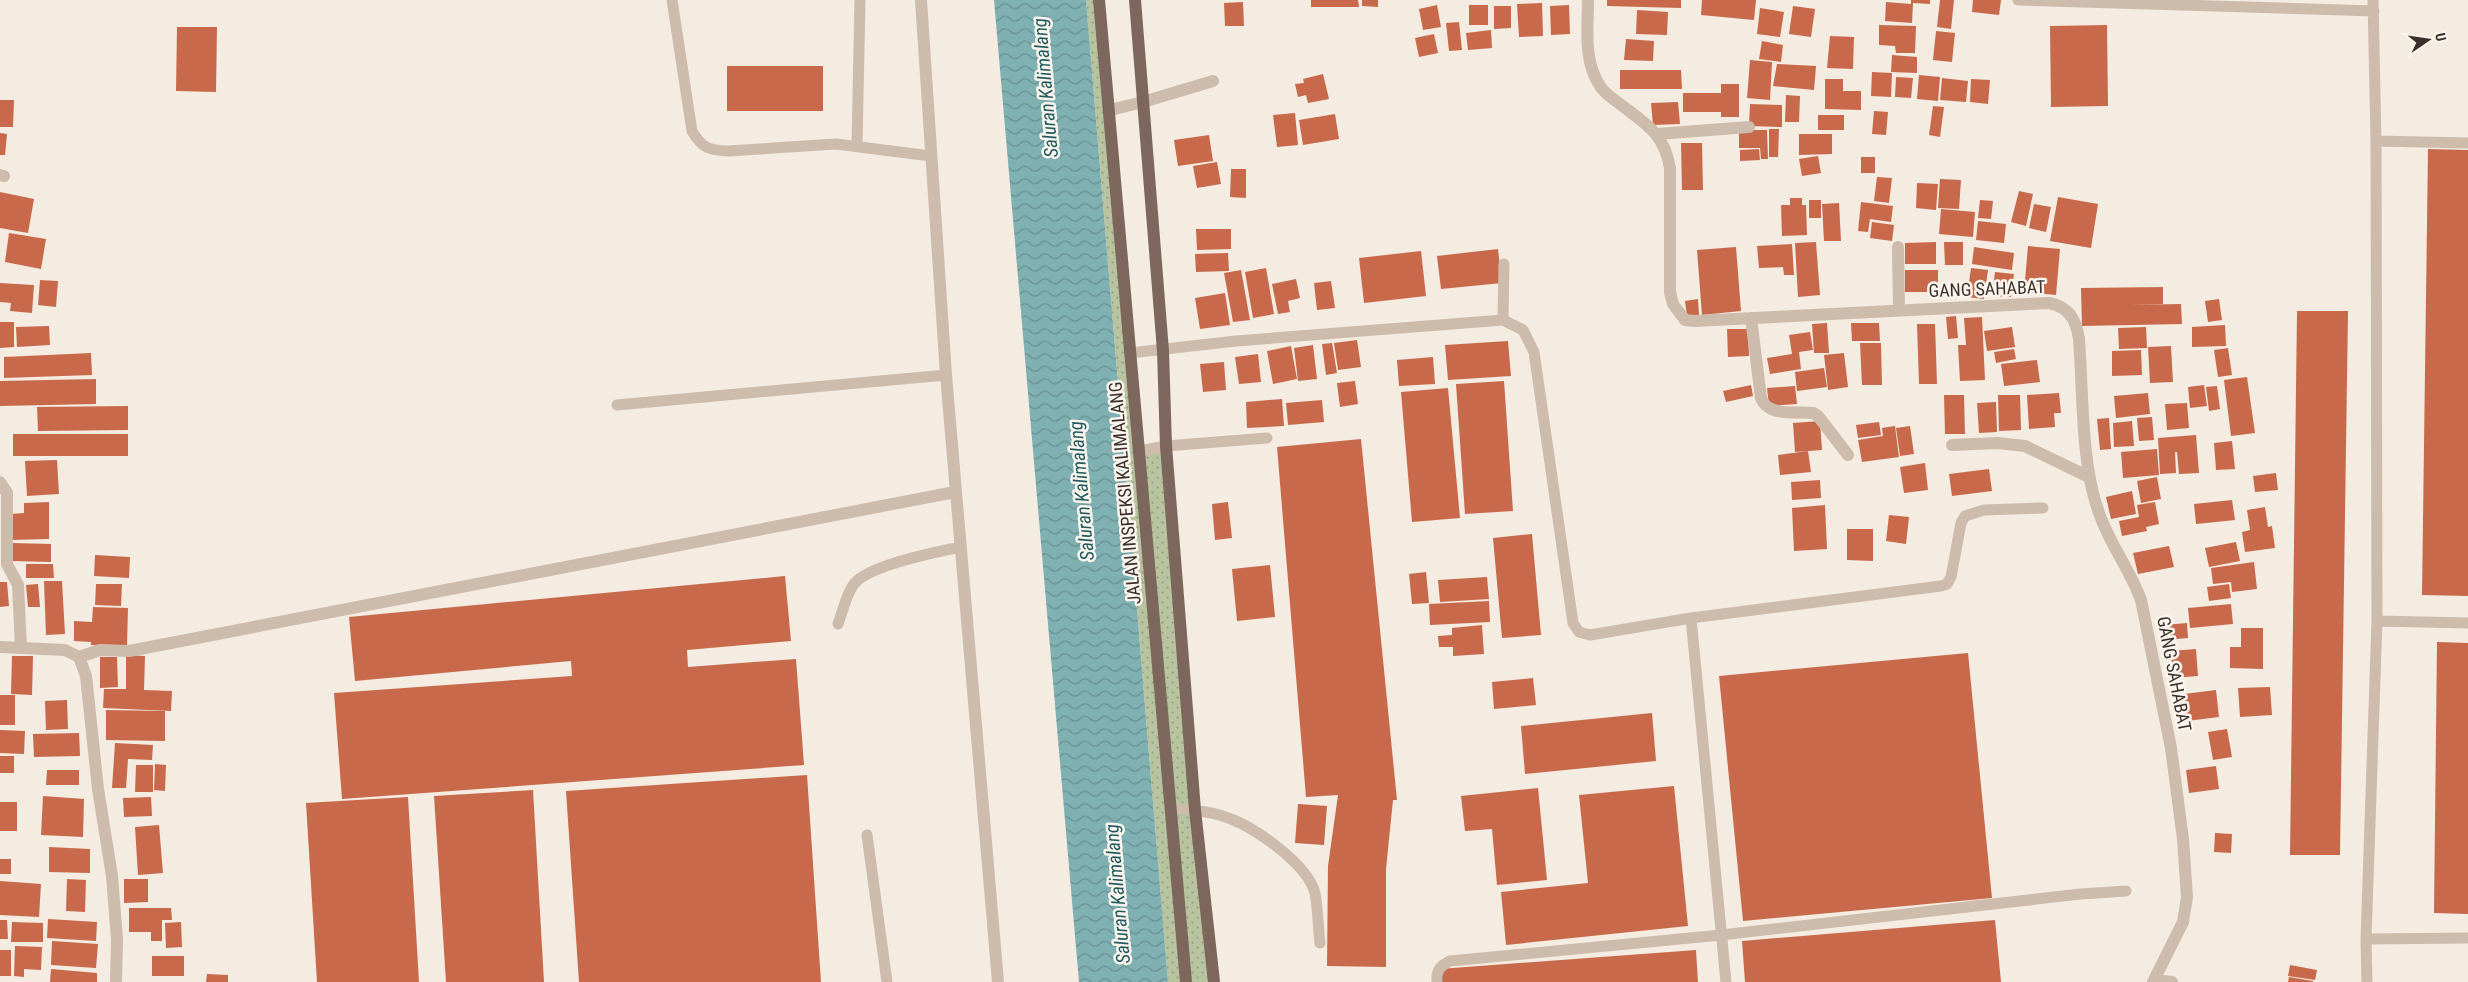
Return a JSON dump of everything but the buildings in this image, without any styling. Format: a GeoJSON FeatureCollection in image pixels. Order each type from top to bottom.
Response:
{"type":"FeatureCollection","features":[{"type":"Feature","properties":{"kind":"main road","name":"JALAN INSPEKSI KALIMALANG"},"geometry":{"type":"LineString","coordinates":[[1099,0],[1186,982]]}},
{"type":"Feature","properties":{"kind":"main road"},"geometry":{"type":"LineString","coordinates":[[1134,0],[1163,351],[1166,446],[1195,810],[1214,982]]}},
{"type":"Feature","properties":{"kind":"street"},"geometry":{"type":"LineString","coordinates":[[921,0],[930,156],[955,492],[998,982]]}},
{"type":"Feature","properties":{"kind":"street","name":"GANG SAHABAT"},"geometry":{"type":"LineString","coordinates":[[1588,0],[1587,49],[1599,84],[1604,93],[1657,134],[1667,154],[1670,168],[1670,292],[1673,304],[1685,320],[1695,322],[1899,309],[2049,303],[2060,305],[2073,318],[2079,339],[2089,477],[2103,525],[2134,580],[2141,600],[2171,748],[2182,830],[2187,896],[2183,922],[2153,981]]}},
{"type":"Feature","properties":{"kind":"street"},"geometry":{"type":"LineString","coordinates":[[1110,110],[1213,81]]}},
{"type":"Feature","properties":{"kind":"street"},"geometry":{"type":"LineString","coordinates":[[1657,134],[1749,127]]}},
{"type":"Feature","properties":{"kind":"street"},"geometry":{"type":"LineString","coordinates":[[1898,247],[1899,309]]}},
{"type":"Feature","properties":{"kind":"street"},"geometry":{"type":"LineString","coordinates":[[1751,318],[1761,398],[1764,406],[1772,410],[1806,412],[1818,416],[1848,454]]}},
{"type":"Feature","properties":{"kind":"street"},"geometry":{"type":"LineString","coordinates":[[1952,445],[1997,443],[2025,446],[2089,477]]}},
{"type":"Feature","properties":{"kind":"street"},"geometry":{"type":"LineString","coordinates":[[0,482],[8,493],[8,564],[18,585],[21,648]]}},
{"type":"Feature","properties":{"kind":"street"},"geometry":{"type":"LineString","coordinates":[[79,657],[92,652],[129,651],[955,492]]}},
{"type":"Feature","properties":{"kind":"street"},"geometry":{"type":"LineString","coordinates":[[0,647],[65,650],[79,657],[86,676],[98,789],[112,876],[117,939],[116,982]]}},
{"type":"Feature","properties":{"kind":"street"},"geometry":{"type":"LineString","coordinates":[[2153,981],[2172,982]]}},
{"type":"Feature","properties":{"kind":"lane"},"geometry":{"type":"LineString","coordinates":[[672,0],[692,131],[700,145],[713,150],[728,151],[836,144],[857,145],[930,156]]}},
{"type":"Feature","properties":{"kind":"lane"},"geometry":{"type":"LineString","coordinates":[[857,145],[860,0]]}},
{"type":"Feature","properties":{"kind":"lane"},"geometry":{"type":"LineString","coordinates":[[2018,0],[2374,6],[2377,621],[2366,939],[2367,982]]}},
{"type":"Feature","properties":{"kind":"lane"},"geometry":{"type":"LineString","coordinates":[[2376,141],[2468,143]]}},
{"type":"Feature","properties":{"kind":"lane"},"geometry":{"type":"LineString","coordinates":[[1503,320],[1504,264]]}},
{"type":"Feature","properties":{"kind":"lane"},"geometry":{"type":"LineString","coordinates":[[1130,353],[1163,351],[1236,341],[1503,320],[1523,330],[1534,352],[1573,623],[1579,632],[1590,635],[1691,618],[1941,586],[1947,584],[1950,577],[1961,524],[1965,516],[1984,510],[2043,508]]}},
{"type":"Feature","properties":{"kind":"lane"},"geometry":{"type":"LineString","coordinates":[[617,405],[946,375]]}},
{"type":"Feature","properties":{"kind":"lane"},"geometry":{"type":"LineString","coordinates":[[1140,450],[1166,446],[1267,438]]}},
{"type":"Feature","properties":{"kind":"lane"},"geometry":{"type":"LineString","coordinates":[[838,624],[855,583],[869,573],[916,557],[961,547]]}},
{"type":"Feature","properties":{"kind":"lane"},"geometry":{"type":"LineString","coordinates":[[1691,618],[1726,982]]}},
{"type":"Feature","properties":{"kind":"lane"},"geometry":{"type":"LineString","coordinates":[[2377,621],[2468,623]]}},
{"type":"Feature","properties":{"kind":"lane"},"geometry":{"type":"LineString","coordinates":[[1171,808],[1195,810],[1231,819],[1278,847],[1293,860],[1314,892],[1320,942]]}},
{"type":"Feature","properties":{"kind":"lane"},"geometry":{"type":"LineString","coordinates":[[867,836],[888,982]]}},
{"type":"Feature","properties":{"kind":"lane"},"geometry":{"type":"LineString","coordinates":[[1437,982],[1437,974],[1441,965],[1450,961],[1721,935],[2081,894],[2126,891]]}},
{"type":"Feature","properties":{"kind":"lane"},"geometry":{"type":"LineString","coordinates":[[2366,939],[2468,938]]}},
{"type":"Feature","properties":{"kind":"green space"},"geometry":{"type":"Polygon","coordinates":[[[1086,0],[1099,0],[1140,450],[1166,446],[1214,982],[1168,982],[1086,0]]]}},
{"type":"Feature","properties":{"kind":"water","name":"Saluran Kalimalang"},"geometry":{"type":"Polygon","coordinates":[[[994,0],[1086,0],[1168,982],[1079,982],[994,0]]]}}]}
